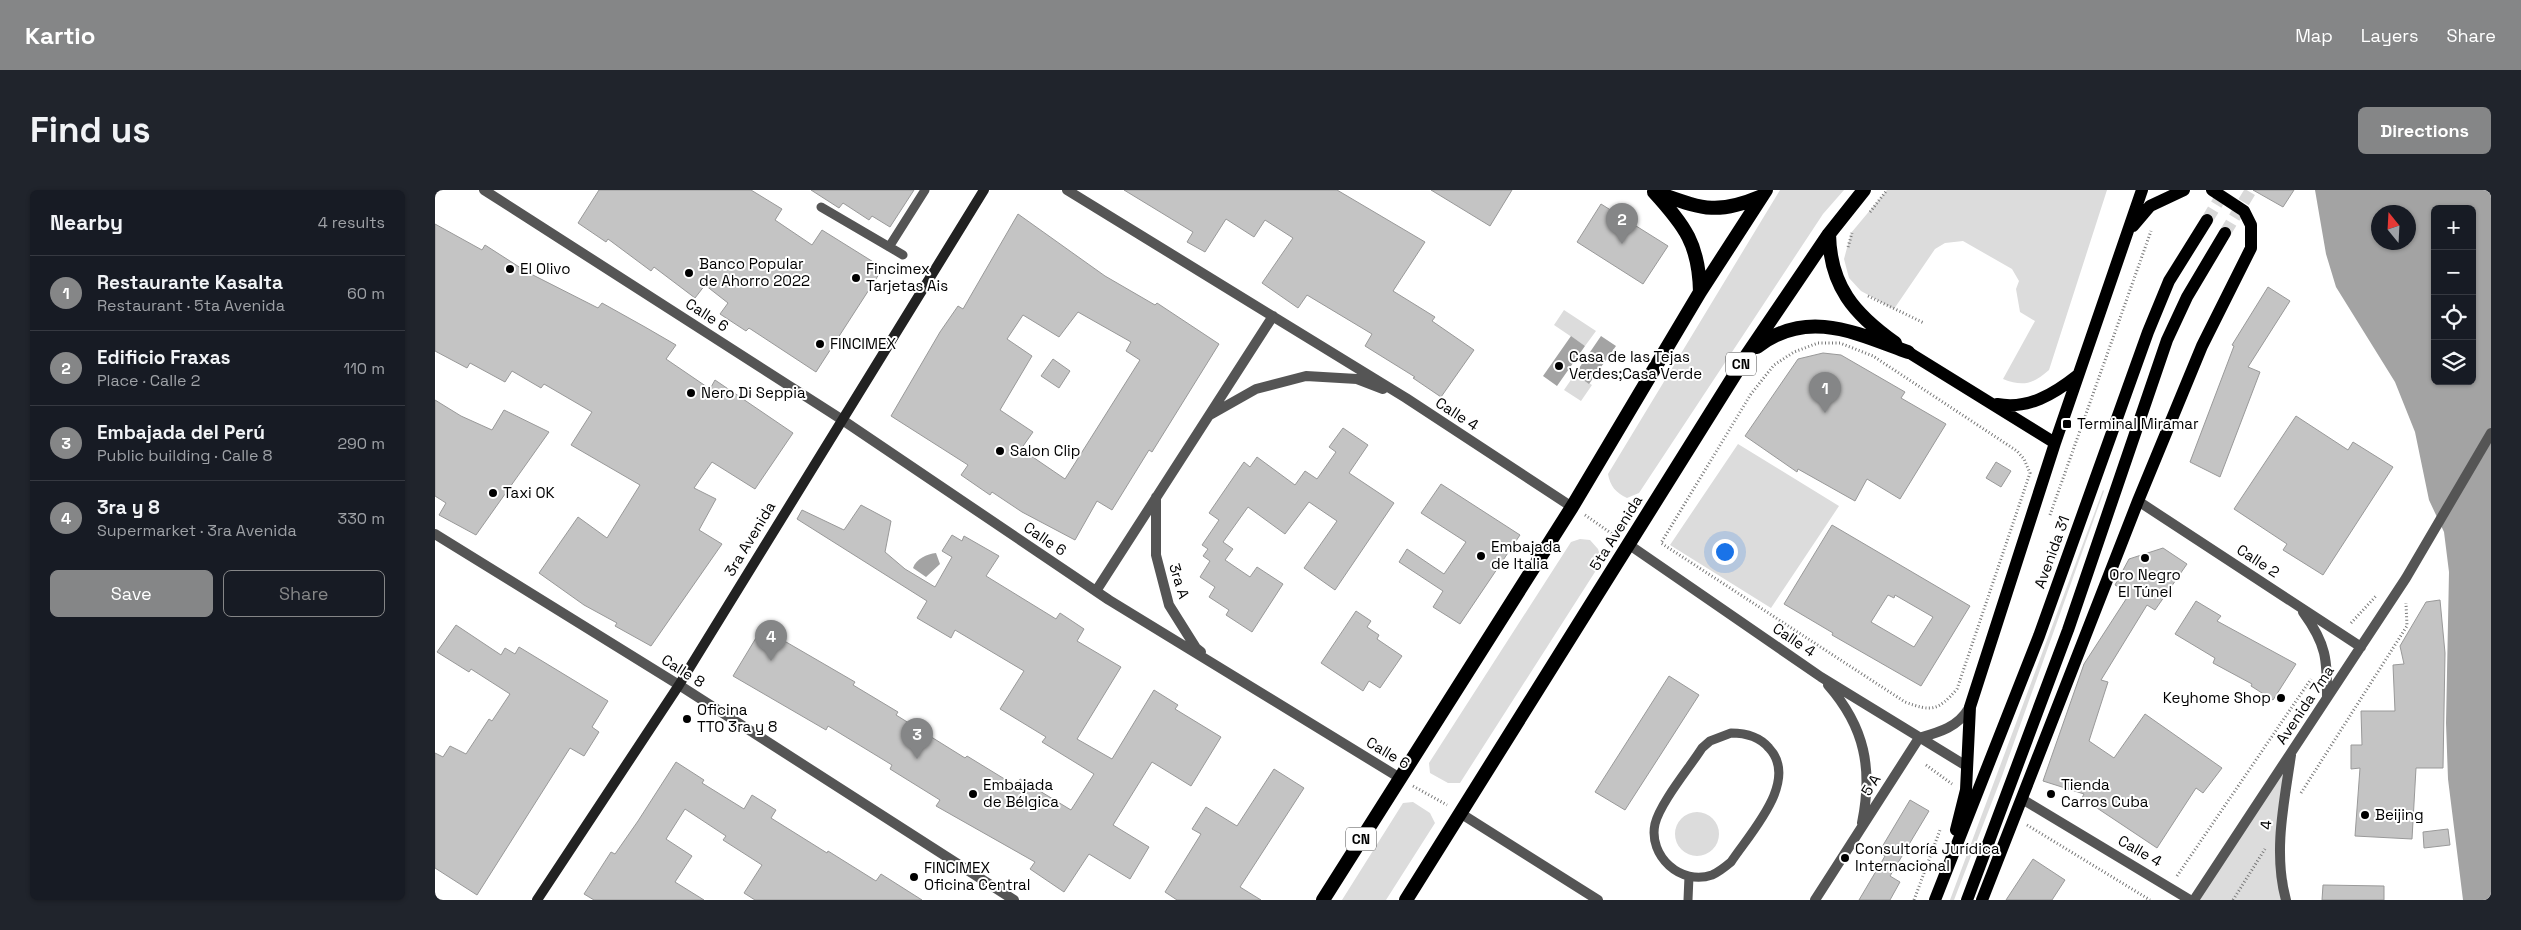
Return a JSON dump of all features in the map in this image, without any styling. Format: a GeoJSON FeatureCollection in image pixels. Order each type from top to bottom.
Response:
{"type":"FeatureCollection","features":[{"type":"Feature","properties":{"kind":"highway","name":"5ta Avenida"},"geometry":{"type":"LineString","coordinates":[[1406,900],[1747,355],[1829,234],[1864,190]]}},
{"type":"Feature","properties":{"kind":"highway"},"geometry":{"type":"LineString","coordinates":[[1652,191],[1699,208],[1714,210],[1728,209],[1764,193]]}},
{"type":"Feature","properties":{"kind":"highway"},"geometry":{"type":"LineString","coordinates":[[1652,191],[1679,219],[1696,251],[1699,266],[1700,292]]}},
{"type":"Feature","properties":{"kind":"highway","name":"CN"},"geometry":{"type":"LineString","coordinates":[[1323,900],[1572,506],[1700,292],[1764,193]]}},
{"type":"Feature","properties":{"kind":"highway"},"geometry":{"type":"LineString","coordinates":[[1829,234],[1829,256],[1836,280],[1851,305],[1873,326],[1908,352]]}},
{"type":"Feature","properties":{"kind":"highway"},"geometry":{"type":"LineString","coordinates":[[1747,355],[1771,337],[1789,330],[1810,326],[1834,326],[1908,352]]}},
{"type":"Feature","properties":{"kind":"main road","name":"3ra Avenida"},"geometry":{"type":"LineString","coordinates":[[537,900],[679,685],[841,419],[984,190]]}},
{"type":"Feature","properties":{"kind":"main road"},"geometry":{"type":"LineString","coordinates":[[2130,230],[2151,206],[2184,190]]}},
{"type":"Feature","properties":{"kind":"main road"},"geometry":{"type":"LineString","coordinates":[[1982,900],[2138,501],[2202,346],[2251,248],[2251,225],[2244,211],[2212,190]]}},
{"type":"Feature","properties":{"kind":"main road"},"geometry":{"type":"LineString","coordinates":[[1944,878],[1966,790],[1970,707],[2055,443],[2130,230],[2141,193]]}},
{"type":"Feature","properties":{"kind":"main road","name":"Avenida 31"},"geometry":{"type":"LineString","coordinates":[[1935,900],[2039,636],[2147,332],[2169,281],[2207,220]]}},
{"type":"Feature","properties":{"kind":"main road"},"geometry":{"type":"LineString","coordinates":[[1967,900],[2068,630],[2167,340],[2187,297],[2225,233]]}},
{"type":"Feature","properties":{"kind":"main road"},"geometry":{"type":"LineString","coordinates":[[1908,352],[2055,443]]}},
{"type":"Feature","properties":{"kind":"main road"},"geometry":{"type":"LineString","coordinates":[[1989,403],[2011,407],[2032,403],[2060,390],[2079,374]]}},
{"type":"Feature","properties":{"kind":"street","name":"Calle 6"},"geometry":{"type":"LineString","coordinates":[[484,190],[841,419],[1096,591],[1400,778]]}},
{"type":"Feature","properties":{"kind":"street","name":"Calle 4"},"geometry":{"type":"LineString","coordinates":[[1067,190],[1405,398],[1572,506]]}},
{"type":"Feature","properties":{"kind":"street"},"geometry":{"type":"LineString","coordinates":[[1096,591],[1273,316]]}},
{"type":"Feature","properties":{"kind":"street"},"geometry":{"type":"LineString","coordinates":[[1207,417],[1255,389],[1306,376],[1357,379],[1405,398]]}},
{"type":"Feature","properties":{"kind":"street","name":"Avenida 7ma"},"geometry":{"type":"LineString","coordinates":[[2194,900],[2406,578],[2436,523],[2491,433]]}},
{"type":"Feature","properties":{"kind":"street","name":"3ra A"},"geometry":{"type":"LineString","coordinates":[[1156,496],[1156,555],[1169,605],[1196,648],[1237,678]]}},
{"type":"Feature","properties":{"kind":"street","name":"Calle 2"},"geometry":{"type":"LineString","coordinates":[[2138,501],[2361,647]]}},
{"type":"Feature","properties":{"kind":"street","name":"Calle 8"},"geometry":{"type":"LineString","coordinates":[[435,534],[679,685],[1014,900]]}},
{"type":"Feature","properties":{"kind":"street","name":"Calle 4"},"geometry":{"type":"LineString","coordinates":[[1627,544],[1821,677],[1968,767]]}},
{"type":"Feature","properties":{"kind":"street"},"geometry":{"type":"LineString","coordinates":[[2298,606],[2317,632],[2327,656],[2327,698]]}},
{"type":"Feature","properties":{"kind":"street","name":"Calle 4"},"geometry":{"type":"LineString","coordinates":[[1821,677],[1841,700],[1856,725],[1866,758],[1868,795],[1861,828]]}},
{"type":"Feature","properties":{"kind":"street"},"geometry":{"type":"LineString","coordinates":[[1919,738],[1945,731],[1963,719],[1970,707]]}},
{"type":"Feature","properties":{"kind":"street","name":"5 A"},"geometry":{"type":"LineString","coordinates":[[1815,898],[1919,738]]}},
{"type":"Feature","properties":{"kind":"street","name":"4"},"geometry":{"type":"LineString","coordinates":[[2286,900],[2281,881],[2280,826],[2291,752]]}},
{"type":"Feature","properties":{"kind":"street","name":"Calle 4"},"geometry":{"type":"LineString","coordinates":[[2022,799],[2171,886],[2191,900]]}},
{"type":"Feature","properties":{"kind":"street"},"geometry":{"type":"LineString","coordinates":[[1460,813],[1598,900]]}},
{"type":"Feature","properties":{"kind":"lane"},"geometry":{"type":"LineString","coordinates":[[889,247],[925,190]]}},
{"type":"Feature","properties":{"kind":"lane"},"geometry":{"type":"LineString","coordinates":[[821,207],[903,255]]}},
{"type":"Feature","properties":{"kind":"lane"},"geometry":{"type":"LineString","coordinates":[[1731,733],[1753,736],[1767,746],[1777,760],[1779,771],[1777,793],[1731,862],[1712,875],[1689,876],[1678,873],[1661,857],[1654,835],[1659,813],[1702,748],[1711,740],[1731,733]]}},
{"type":"Feature","properties":{"kind":"lane"},"geometry":{"type":"LineString","coordinates":[[1688,900],[1689,876]]}},
{"type":"Feature","properties":{"kind":"path"},"geometry":{"type":"LineString","coordinates":[[1864,219],[1887,190]]}},
{"type":"Feature","properties":{"kind":"path"},"geometry":{"type":"LineString","coordinates":[[2049,519],[2150,234],[2155,225]]}},
{"type":"Feature","properties":{"kind":"path"},"geometry":{"type":"LineString","coordinates":[[1847,250],[1852,232]]}},
{"type":"Feature","properties":{"kind":"path"},"geometry":{"type":"LineString","coordinates":[[1861,291],[1876,301],[1924,323]]}},
{"type":"Feature","properties":{"kind":"path"},"geometry":{"type":"LineString","coordinates":[[1818,343],[1840,343],[1873,356],[2017,451],[2024,459],[2030,473],[1957,689],[1943,705],[1924,709],[1905,702],[1661,543],[1751,394],[1775,365],[1794,352],[1818,343]]}},
{"type":"Feature","properties":{"kind":"path"},"geometry":{"type":"LineString","coordinates":[[1572,506],[1627,544]]}},
{"type":"Feature","properties":{"kind":"path"},"geometry":{"type":"LineString","coordinates":[[2296,800],[2407,626],[2406,578]]}},
{"type":"Feature","properties":{"kind":"path"},"geometry":{"type":"LineString","coordinates":[[2341,635],[2372,598],[2380,593]]}},
{"type":"Feature","properties":{"kind":"path"},"geometry":{"type":"LineString","coordinates":[[2171,886],[2327,656]]}},
{"type":"Feature","properties":{"kind":"path"},"geometry":{"type":"LineString","coordinates":[[1925,765],[1956,787]]}},
{"type":"Feature","properties":{"kind":"path","name":"Calle 6"},"geometry":{"type":"LineString","coordinates":[[1400,778],[1460,813]]}},
{"type":"Feature","properties":{"kind":"path"},"geometry":{"type":"LineString","coordinates":[[1914,900],[1943,822]]}},
{"type":"Feature","properties":{"kind":"path"},"geometry":{"type":"LineString","coordinates":[[2021,832],[2025,824],[2150,900]]}},
{"type":"Feature","properties":{"kind":"path"},"geometry":{"type":"LineString","coordinates":[[2233,900],[2280,826]]}},
{"type":"Feature","properties":{"kind":"shaded area"},"geometry":{"type":"Polygon","coordinates":[[[1780,190],[1844,190],[1823,214],[1639,493],[1627,498],[1614,489],[1608,474],[1780,190]]]}},
{"type":"Feature","properties":{"kind":"shaded area"},"geometry":{"type":"Polygon","coordinates":[[[1887,190],[2107,190],[2049,370],[2027,383],[2016,383],[2003,379],[2035,321],[2020,312],[2016,289],[2019,281],[2012,269],[1963,241],[1945,243],[1935,249],[1894,309],[1861,291],[1849,278],[1844,259],[1851,233],[1887,190]]]}},
{"type":"Feature","properties":{"kind":"shaded area"},"geometry":{"type":"Polygon","coordinates":[[[2315,190],[2491,190],[2491,900],[2463,900],[2448,779],[2446,723],[2449,572],[2444,532],[2429,500],[2415,432],[2395,382],[2336,287],[2326,254],[2315,190]]]}},
{"type":"Feature","properties":{"kind":"shaded area"},"geometry":{"type":"Polygon","coordinates":[[[1564,310],[1596,331],[1585,346],[1554,325],[1564,310]]]}},
{"type":"Feature","properties":{"kind":"shaded area"},"geometry":{"type":"Polygon","coordinates":[[[1571,336],[1585,346],[1557,386],[1543,376],[1571,336]]]}},
{"type":"Feature","properties":{"kind":"shaded area"},"geometry":{"type":"Polygon","coordinates":[[[1601,336],[1616,346],[1589,384],[1575,374],[1601,336]]]}},
{"type":"Feature","properties":{"kind":"shaded area"},"geometry":{"type":"Polygon","coordinates":[[[1575,374],[1592,385],[1581,401],[1564,390],[1575,374]]]}},
{"type":"Feature","properties":{"kind":"shaded area"},"geometry":{"type":"Polygon","coordinates":[[[1738,444],[1839,506],[1771,608],[1670,545],[1738,444]]]}},
{"type":"Feature","properties":{"kind":"shaded area"},"geometry":{"type":"Polygon","coordinates":[[[2103,490],[2002,776],[1954,900],[1950,900],[2103,490]]]}},
{"type":"Feature","properties":{"kind":"shaded area"},"geometry":{"type":"Polygon","coordinates":[[[1580,539],[1590,540],[1598,549],[1602,561],[1460,783],[1448,783],[1430,773],[1429,763],[1571,542],[1580,539]]]}},
{"type":"Feature","properties":{"kind":"shaded area"},"geometry":{"type":"Polygon","coordinates":[[[936,553],[940,564],[926,577],[913,568],[922,558],[936,553]]]}},
{"type":"Feature","properties":{"kind":"shaded area"},"geometry":{"type":"Polygon","coordinates":[[[2291,752],[2280,825],[2286,900],[2194,900],[2291,752]]]}},
{"type":"Feature","properties":{"kind":"shaded area"},"geometry":{"type":"Polygon","coordinates":[[[1413,802],[1430,813],[1435,823],[1386,900],[1342,900],[1403,803],[1413,802]]]}},
{"type":"Feature","properties":{"kind":"shaded area"},"geometry":{"type":"Polygon","coordinates":[[[1701,812],[1713,818],[1718,825],[1718,843],[1713,850],[1706,855],[1693,856],[1685,853],[1678,846],[1675,830],[1678,822],[1685,815],[1701,812]]]}},
{"type":"Feature","properties":{"kind":"building"},"geometry":{"type":"Polygon","coordinates":[[[599,190],[751,190],[782,209],[775,220],[812,245],[822,230],[883,268],[816,372],[749,328],[746,331],[720,314],[728,303],[705,285],[695,298],[654,267],[651,271],[608,239],[606,242],[578,223],[599,190]]]}},
{"type":"Feature","properties":{"kind":"building"},"geometry":{"type":"Polygon","coordinates":[[[811,190],[914,190],[890,227],[872,216],[869,220],[843,203],[839,208],[811,190]]]}},
{"type":"Feature","properties":{"kind":"building"},"geometry":{"type":"Polygon","coordinates":[[[1124,190],[1337,190],[1425,242],[1393,291],[1435,317],[1432,321],[1474,350],[1441,397],[1413,378],[1415,377],[1365,346],[1372,334],[1307,295],[1298,308],[1262,283],[1293,238],[1265,220],[1254,237],[1226,219],[1205,252],[1187,242],[1193,232],[1124,190]]]}},
{"type":"Feature","properties":{"kind":"building"},"geometry":{"type":"Polygon","coordinates":[[[1431,190],[1512,190],[1490,226],[1431,190]]]}},
{"type":"Feature","properties":{"kind":"building"},"geometry":{"type":"Polygon","coordinates":[[[2253,190],[2294,190],[2283,207],[2253,190]]]}},
{"type":"Feature","properties":{"kind":"building"},"geometry":{"type":"Polygon","coordinates":[[[1601,204],[1668,246],[1643,284],[1577,242],[1601,204]]]}},
{"type":"Feature","properties":{"kind":"building"},"geometry":{"type":"Polygon","coordinates":[[[1018,214],[1105,276],[1155,305],[1157,303],[1219,344],[1152,452],[1149,450],[1112,510],[1097,501],[1075,540],[1022,512],[992,492],[990,495],[961,475],[968,465],[891,416],[940,332],[958,306],[963,309],[1018,214]],[[1078,312],[1059,337],[1023,315],[1007,339],[1032,356],[1000,410],[1033,432],[1021,449],[1065,479],[1140,360],[1126,351],[1131,342],[1078,312]]]}},
{"type":"Feature","properties":{"kind":"building"},"geometry":{"type":"Polygon","coordinates":[[[435,224],[482,250],[485,245],[527,272],[598,308],[602,303],[676,345],[666,359],[710,389],[715,380],[793,433],[755,489],[712,462],[694,488],[716,499],[699,530],[722,544],[651,646],[615,626],[617,623],[584,605],[539,573],[578,517],[607,538],[640,485],[571,445],[592,412],[544,384],[541,388],[512,371],[505,382],[470,363],[467,368],[435,351],[435,224]]]}},
{"type":"Feature","properties":{"kind":"building"},"geometry":{"type":"Polygon","coordinates":[[[2268,287],[2290,301],[2248,367],[2260,372],[2220,477],[2190,462],[2234,346],[2232,345],[2268,287]]]}},
{"type":"Feature","properties":{"kind":"building"},"geometry":{"type":"Polygon","coordinates":[[[1823,353],[1841,355],[1905,392],[1901,398],[1946,424],[1900,499],[1867,479],[1855,501],[1798,469],[1797,472],[1745,436],[1798,359],[1823,353]]]}},
{"type":"Feature","properties":{"kind":"building"},"geometry":{"type":"Polygon","coordinates":[[[1053,359],[1070,371],[1059,388],[1041,376],[1053,359]]]}},
{"type":"Feature","properties":{"kind":"building"},"geometry":{"type":"Polygon","coordinates":[[[435,400],[461,416],[492,430],[504,410],[549,432],[476,535],[439,515],[446,503],[435,496],[435,400]]]}},
{"type":"Feature","properties":{"kind":"building"},"geometry":{"type":"Polygon","coordinates":[[[2296,416],[2348,450],[2353,442],[2393,467],[2323,575],[2283,550],[2287,544],[2234,509],[2296,416]]]}},
{"type":"Feature","properties":{"kind":"building"},"geometry":{"type":"Polygon","coordinates":[[[1343,428],[1368,445],[1349,473],[1394,503],[1335,590],[1304,568],[1337,521],[1309,502],[1285,534],[1248,507],[1223,542],[1233,549],[1225,560],[1250,577],[1257,567],[1283,584],[1252,632],[1226,615],[1229,610],[1209,597],[1215,587],[1200,577],[1210,561],[1203,556],[1208,549],[1202,545],[1219,520],[1209,513],[1244,462],[1250,467],[1257,457],[1295,485],[1305,471],[1317,479],[1336,452],[1329,447],[1343,428]]]}},
{"type":"Feature","properties":{"kind":"building"},"geometry":{"type":"Polygon","coordinates":[[[1996,462],[2011,471],[2001,487],[1986,478],[1996,462]]]}},
{"type":"Feature","properties":{"kind":"building","name":"Embajada de Italia"},"geometry":{"type":"Polygon","coordinates":[[[1441,484],[1520,535],[1460,624],[1433,607],[1443,591],[1399,562],[1407,549],[1444,574],[1466,542],[1421,513],[1441,484]]]}},
{"type":"Feature","properties":{"kind":"building"},"geometry":{"type":"Polygon","coordinates":[[[861,505],[891,521],[885,552],[905,569],[935,587],[952,557],[942,551],[952,535],[962,541],[964,536],[999,556],[986,576],[1056,619],[1060,613],[1084,629],[1077,641],[1121,667],[1077,739],[1112,759],[1154,690],[1178,705],[1175,709],[1221,737],[1191,786],[1152,762],[1113,825],[1149,847],[1130,879],[1089,854],[1064,892],[1030,869],[1035,862],[936,806],[940,800],[890,769],[892,765],[828,726],[826,730],[733,676],[762,628],[855,682],[853,685],[898,712],[896,715],[965,758],[967,756],[1016,786],[1020,779],[1071,810],[1094,774],[1042,742],[1046,737],[1000,709],[1024,671],[955,630],[951,638],[917,618],[927,601],[797,519],[802,510],[844,530],[861,505]]]}},
{"type":"Feature","properties":{"kind":"building"},"geometry":{"type":"Polygon","coordinates":[[[1832,525],[1970,606],[1921,686],[1832,635],[1833,633],[1784,604],[1832,525]],[[1888,595],[1871,622],[1914,647],[1933,617],[1895,595],[1894,598],[1888,595]]]}},
{"type":"Feature","properties":{"kind":"building"},"geometry":{"type":"Polygon","coordinates":[[[2163,548],[2187,564],[2155,610],[2147,605],[2101,680],[2108,682],[2089,741],[2114,758],[2145,714],[2222,768],[2203,793],[2196,788],[2157,848],[2082,798],[2084,794],[2043,781],[2084,664],[2130,593],[2115,585],[2129,559],[2163,548]]]}},
{"type":"Feature","properties":{"kind":"building"},"geometry":{"type":"Polygon","coordinates":[[[2440,600],[2445,653],[2443,768],[2416,768],[2412,839],[2355,836],[2360,768],[2351,769],[2351,745],[2362,745],[2361,711],[2395,711],[2393,665],[2404,664],[2400,646],[2426,602],[2440,600]]]}},
{"type":"Feature","properties":{"kind":"building"},"geometry":{"type":"Polygon","coordinates":[[[2196,601],[2221,616],[2217,621],[2296,664],[2273,700],[2251,686],[2252,684],[2213,663],[2215,658],[2175,634],[2196,601]]]}},
{"type":"Feature","properties":{"kind":"building"},"geometry":{"type":"Polygon","coordinates":[[[1356,611],[1371,621],[1367,627],[1379,635],[1377,639],[1402,656],[1380,688],[1369,681],[1363,691],[1321,663],[1356,611]]]}},
{"type":"Feature","properties":{"kind":"building"},"geometry":{"type":"Polygon","coordinates":[[[456,625],[501,655],[505,648],[515,654],[519,647],[608,701],[592,727],[599,732],[584,756],[570,748],[477,895],[435,868],[435,753],[443,757],[450,746],[466,754],[489,719],[492,721],[510,694],[471,669],[469,672],[437,652],[456,625]]]}},
{"type":"Feature","properties":{"kind":"building"},"geometry":{"type":"Polygon","coordinates":[[[1669,676],[1699,695],[1625,810],[1595,792],[1669,676]]]}},
{"type":"Feature","properties":{"kind":"building"},"geometry":{"type":"Polygon","coordinates":[[[676,762],[704,780],[702,783],[744,809],[752,795],[776,810],[771,818],[827,853],[828,851],[876,881],[881,874],[922,900],[755,900],[744,893],[762,865],[723,840],[726,836],[685,809],[666,839],[692,856],[675,882],[704,900],[594,900],[584,894],[611,852],[615,854],[638,821],[676,762]]]}},
{"type":"Feature","properties":{"kind":"building"},"geometry":{"type":"Polygon","coordinates":[[[1274,769],[1304,788],[1240,887],[1261,900],[1177,900],[1165,892],[1201,834],[1192,829],[1206,807],[1237,826],[1274,769]]]}},
{"type":"Feature","properties":{"kind":"building"},"geometry":{"type":"Polygon","coordinates":[[[1910,800],[1929,811],[1890,876],[1900,882],[1890,900],[1859,900],[1885,856],[1879,852],[1910,800]]]}},
{"type":"Feature","properties":{"kind":"building"},"geometry":{"type":"Polygon","coordinates":[[[2448,829],[2450,845],[2424,848],[2423,832],[2448,829]]]}},
{"type":"Feature","properties":{"kind":"building"},"geometry":{"type":"Polygon","coordinates":[[[2033,859],[2065,880],[2052,900],[2006,900],[2033,859]]]}},
{"type":"Feature","properties":{"kind":"building"},"geometry":{"type":"Polygon","coordinates":[[[2323,885],[2384,886],[2384,900],[2322,900],[2323,885]]]}},
{"type":"Feature","properties":{"kind":"tunnel"},"geometry":{"type":"LineString","coordinates":[[2207,220],[2225,190]]}},
{"type":"Feature","properties":{"kind":"tunnel"},"geometry":{"type":"LineString","coordinates":[[2225,233],[2251,190]]}},
{"type":"Feature","properties":{"kind":"place","name":"Edificio Fraxas"},"geometry":{"type":"Point","coordinates":[1622,244]}},
{"type":"Feature","properties":{"kind":"place","name":"El Olivo"},"geometry":{"type":"Point","coordinates":[510,269]}},
{"type":"Feature","properties":{"kind":"place","name":"Banco Popular de Ahorro 2022"},"geometry":{"type":"Point","coordinates":[689,273]}},
{"type":"Feature","properties":{"kind":"place","name":"Fincimex Tarjetas Ais"},"geometry":{"type":"Point","coordinates":[856,278]}},
{"type":"Feature","properties":{"kind":"place","name":"FINCIMEX"},"geometry":{"type":"Point","coordinates":[820,344]}},
{"type":"Feature","properties":{"kind":"place","name":"Casa de las Tejas Verdes;Casa Verde"},"geometry":{"type":"Point","coordinates":[1559,366]}},
{"type":"Feature","properties":{"kind":"place","name":"Nero Di Seppia"},"geometry":{"type":"Point","coordinates":[691,393]}},
{"type":"Feature","properties":{"kind":"place","name":"Restaurante Kasalta"},"geometry":{"type":"Point","coordinates":[1825,413]}},
{"type":"Feature","properties":{"kind":"place","name":"Terminal Miramar"},"geometry":{"type":"Point","coordinates":[2067,424]}},
{"type":"Feature","properties":{"kind":"place","name":"Salon Clip"},"geometry":{"type":"Point","coordinates":[1000,451]}},
{"type":"Feature","properties":{"kind":"place","name":"Taxi OK"},"geometry":{"type":"Point","coordinates":[493,493]}},
{"type":"Feature","properties":{"kind":"place","name":"Embajada de Italia"},"geometry":{"type":"Point","coordinates":[1481,556]}},
{"type":"Feature","properties":{"kind":"place","name":"Oro Negro El Túnel"},"geometry":{"type":"Point","coordinates":[2145,558]}},
{"type":"Feature","properties":{"kind":"place","name":"3ra y 8"},"geometry":{"type":"Point","coordinates":[771,661]}},
{"type":"Feature","properties":{"kind":"place","name":"Keyhome Shop"},"geometry":{"type":"Point","coordinates":[2281,698]}},
{"type":"Feature","properties":{"kind":"place","name":"Oficina TTO 3ra y 8"},"geometry":{"type":"Point","coordinates":[687,719]}},
{"type":"Feature","properties":{"kind":"place","name":"Embajada del Perú"},"geometry":{"type":"Point","coordinates":[917,759]}},
{"type":"Feature","properties":{"kind":"place","name":"Embajada de Bélgica"},"geometry":{"type":"Point","coordinates":[973,794]}},
{"type":"Feature","properties":{"kind":"place","name":"Tienda Carros Cuba"},"geometry":{"type":"Point","coordinates":[2051,794]}},
{"type":"Feature","properties":{"kind":"place","name":"Beijing"},"geometry":{"type":"Point","coordinates":[2365,815]}},
{"type":"Feature","properties":{"kind":"place","name":"Consultoría Jurídica Internacional"},"geometry":{"type":"Point","coordinates":[1845,858]}},
{"type":"Feature","properties":{"kind":"place","name":"FINCIMEX Oficina Central"},"geometry":{"type":"Point","coordinates":[914,877]}}]}
